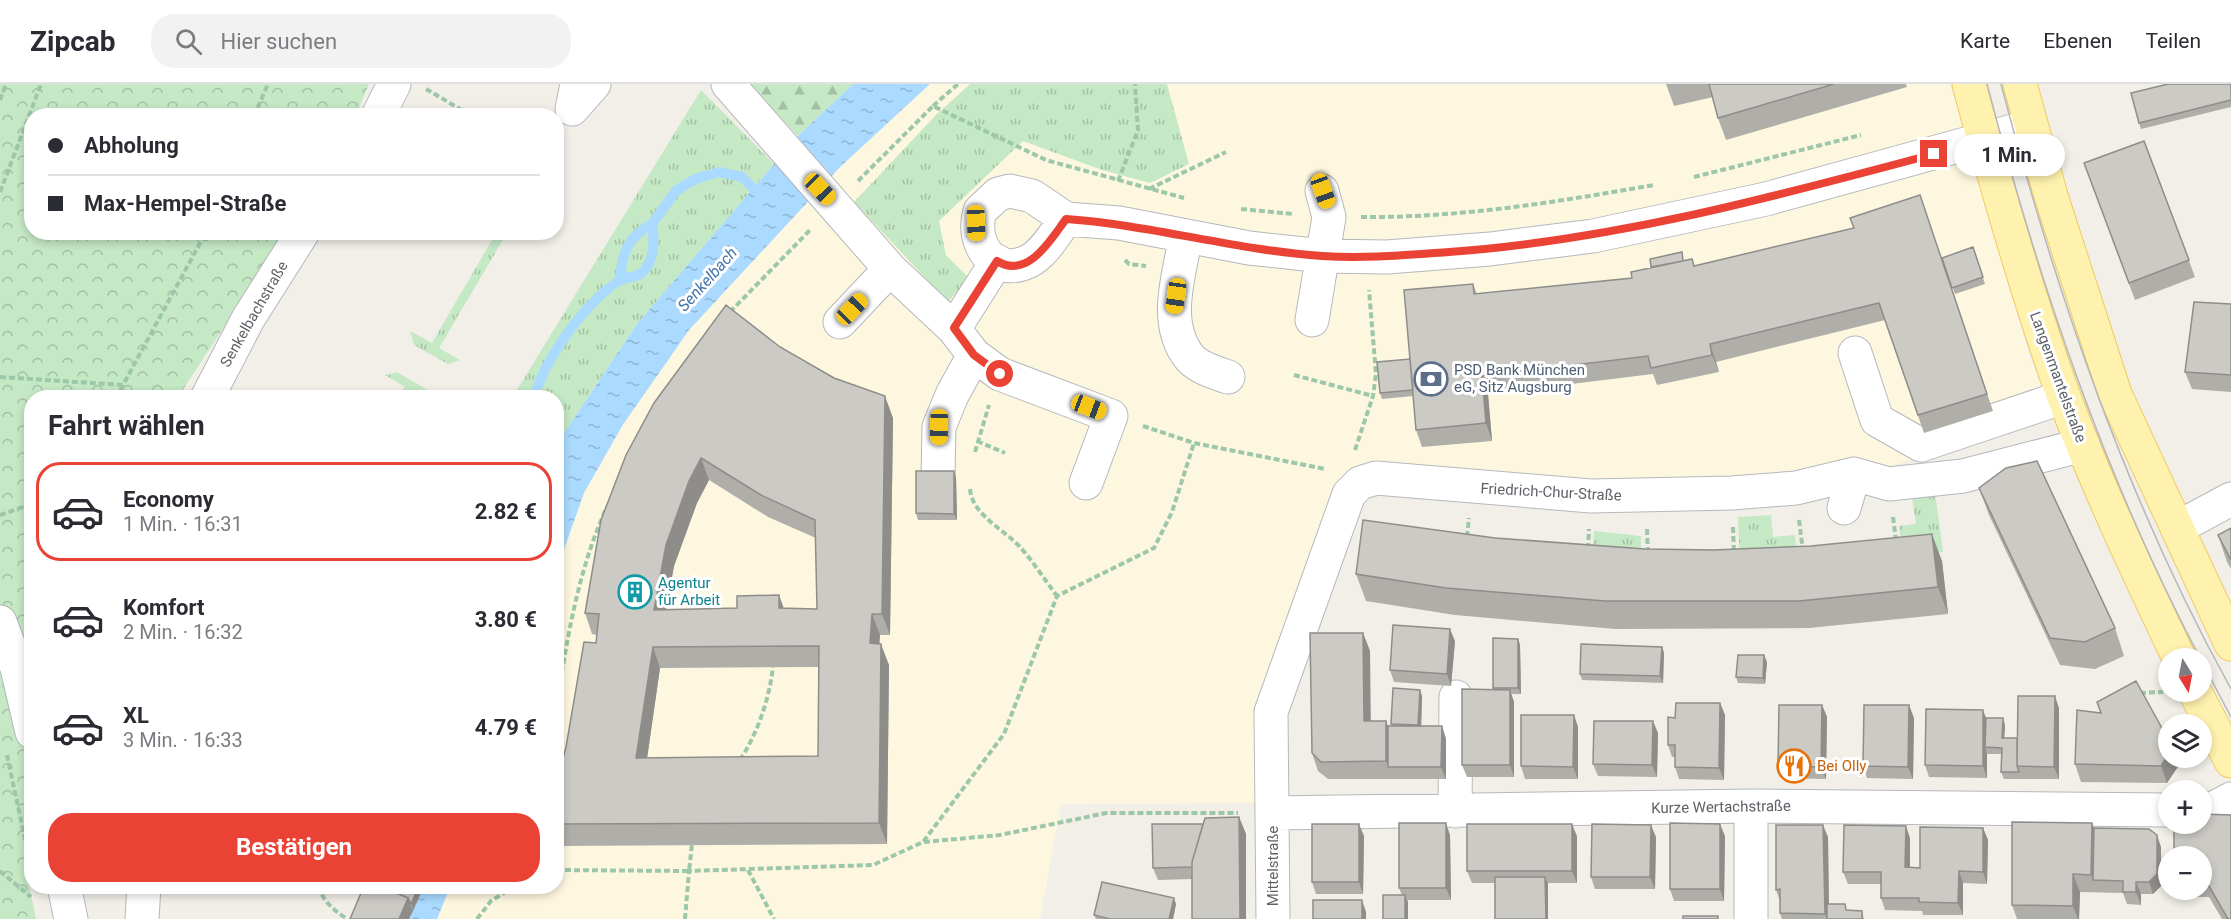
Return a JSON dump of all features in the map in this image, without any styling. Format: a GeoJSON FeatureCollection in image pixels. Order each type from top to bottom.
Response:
{"type":"FeatureCollection","features":[{"type":"Feature","properties":{"kind":"main road","name":"Langenmantelstraße"},"geometry":{"type":"LineString","coordinates":[[1969,84],[2037,321],[2064,397],[2083,445],[2174,648]]}},
{"type":"Feature","properties":{"kind":"main road"},"geometry":{"type":"LineString","coordinates":[[2020,84],[2057,218],[2112,384],[2231,644]]}},
{"type":"Feature","properties":{"kind":"main road"},"geometry":{"type":"LineString","coordinates":[[2200,702],[2231,761]]}},
{"type":"Feature","properties":{"kind":"street"},"geometry":{"type":"LineString","coordinates":[[382,108],[394,84]]}},
{"type":"Feature","properties":{"kind":"street"},"geometry":{"type":"LineString","coordinates":[[577,84],[572,109],[594,84]]}},
{"type":"Feature","properties":{"kind":"street"},"geometry":{"type":"LineString","coordinates":[[728,84],[890,269],[954,328],[974,355],[1000,374],[1111,416],[1086,483]]}},
{"type":"Feature","properties":{"kind":"street"},"geometry":{"type":"LineString","coordinates":[[1066,219],[1037,257],[1014,265],[997,261],[981,248],[977,236],[976,223],[980,211],[998,194],[1022,192],[1066,219],[1119,223],[1249,248],[1323,256],[1387,257],[1490,249],[1593,236],[1766,199],[2031,126]]}},
{"type":"Feature","properties":{"kind":"street"},"geometry":{"type":"LineString","coordinates":[[1312,320],[1329,217],[1323,191]]}},
{"type":"Feature","properties":{"kind":"street"},"geometry":{"type":"LineString","coordinates":[[1186,236],[1174,309],[1176,329],[1191,360],[1228,377]]}},
{"type":"Feature","properties":{"kind":"street","name":"Senkelbachstraße"},"geometry":{"type":"LineString","coordinates":[[211,390],[248,319],[298,240]]}},
{"type":"Feature","properties":{"kind":"street"},"geometry":{"type":"LineString","coordinates":[[954,328],[997,261]]}},
{"type":"Feature","properties":{"kind":"street"},"geometry":{"type":"LineString","coordinates":[[840,322],[890,269]]}},
{"type":"Feature","properties":{"kind":"street"},"geometry":{"type":"LineString","coordinates":[[1855,353],[1877,420],[1921,445],[2064,397]]}},
{"type":"Feature","properties":{"kind":"street"},"geometry":{"type":"LineString","coordinates":[[938,477],[939,427],[952,395],[974,355]]}},
{"type":"Feature","properties":{"kind":"street","name":"Friedrich-Chur-Straße"},"geometry":{"type":"LineString","coordinates":[[1360,483],[1376,478],[1549,505],[1645,496],[1691,507],[1732,493],[1796,488],[1854,474],[1889,484],[1963,476],[2083,445]]}},
{"type":"Feature","properties":{"kind":"street"},"geometry":{"type":"LineString","coordinates":[[1844,508],[1854,474]]}},
{"type":"Feature","properties":{"kind":"street"},"geometry":{"type":"LineString","coordinates":[[1274,813],[1271,712],[1349,494],[1360,483]]}},
{"type":"Feature","properties":{"kind":"street"},"geometry":{"type":"LineString","coordinates":[[2177,528],[2231,499]]}},
{"type":"Feature","properties":{"kind":"street"},"geometry":{"type":"LineString","coordinates":[[0,622],[17,668],[18,739]]}},
{"type":"Feature","properties":{"kind":"street"},"geometry":{"type":"LineString","coordinates":[[1455,811],[1456,697]]}},
{"type":"Feature","properties":{"kind":"street"},"geometry":{"type":"LineString","coordinates":[[2212,809],[2231,800]]}},
{"type":"Feature","properties":{"kind":"street"},"geometry":{"type":"LineString","coordinates":[[1750,919],[1751,806]]}},
{"type":"Feature","properties":{"kind":"street","name":"Kurze Wertachstraße"},"geometry":{"type":"LineString","coordinates":[[1274,813],[1751,806],[2158,810]]}},
{"type":"Feature","properties":{"kind":"street","name":"Mittelstraße"},"geometry":{"type":"LineString","coordinates":[[1273,919],[1274,813]]}},
{"type":"Feature","properties":{"kind":"street"},"geometry":{"type":"LineString","coordinates":[[51,894],[71,919]]}},
{"type":"Feature","properties":{"kind":"street"},"geometry":{"type":"LineString","coordinates":[[142,919],[144,894]]}},
{"type":"Feature","properties":{"kind":"path"},"geometry":{"type":"LineString","coordinates":[[0,100],[6,84]]}},
{"type":"Feature","properties":{"kind":"path"},"geometry":{"type":"LineString","coordinates":[[32,108],[41,84]]}},
{"type":"Feature","properties":{"kind":"path"},"geometry":{"type":"LineString","coordinates":[[258,108],[268,84]]}},
{"type":"Feature","properties":{"kind":"path"},"geometry":{"type":"LineString","coordinates":[[416,84],[458,108]]}},
{"type":"Feature","properties":{"kind":"path"},"geometry":{"type":"LineString","coordinates":[[933,106],[958,84]]}},
{"type":"Feature","properties":{"kind":"path"},"geometry":{"type":"LineString","coordinates":[[1118,181],[1138,130],[1135,84]]}},
{"type":"Feature","properties":{"kind":"path"},"geometry":{"type":"LineString","coordinates":[[0,192],[24,129]]}},
{"type":"Feature","properties":{"kind":"path"},"geometry":{"type":"LineString","coordinates":[[1149,190],[1226,152]]}},
{"type":"Feature","properties":{"kind":"path"},"geometry":{"type":"LineString","coordinates":[[121,390],[202,240]]}},
{"type":"Feature","properties":{"kind":"path"},"geometry":{"type":"LineString","coordinates":[[1360,483],[1352,457],[1373,396],[1376,374],[1368,288]]}},
{"type":"Feature","properties":{"kind":"path"},"geometry":{"type":"LineString","coordinates":[[973,462],[977,441],[1000,374]]}},
{"type":"Feature","properties":{"kind":"path"},"geometry":{"type":"LineString","coordinates":[[1294,375],[1373,396]]}},
{"type":"Feature","properties":{"kind":"path"},"geometry":{"type":"LineString","coordinates":[[0,377],[124,385]]}},
{"type":"Feature","properties":{"kind":"path"},"geometry":{"type":"LineString","coordinates":[[1111,416],[1194,443],[1340,472],[1360,483]]}},
{"type":"Feature","properties":{"kind":"path"},"geometry":{"type":"LineString","coordinates":[[977,441],[1005,453]]}},
{"type":"Feature","properties":{"kind":"path"},"geometry":{"type":"LineString","coordinates":[[923,842],[1004,734],[1057,596],[1154,548],[1172,512],[1194,443]]}},
{"type":"Feature","properties":{"kind":"path"},"geometry":{"type":"LineString","coordinates":[[970,482],[971,495],[980,511],[1020,548],[1057,596]]}},
{"type":"Feature","properties":{"kind":"path"},"geometry":{"type":"LineString","coordinates":[[1796,488],[1803,553]]}},
{"type":"Feature","properties":{"kind":"path"},"geometry":{"type":"LineString","coordinates":[[1732,493],[1734,556]]}},
{"type":"Feature","properties":{"kind":"path"},"geometry":{"type":"LineString","coordinates":[[1645,496],[1648,556],[1652,562]]}},
{"type":"Feature","properties":{"kind":"path"},"geometry":{"type":"LineString","coordinates":[[0,515],[24,507]]}},
{"type":"Feature","properties":{"kind":"path"},"geometry":{"type":"LineString","coordinates":[[735,769],[754,738],[771,687],[773,667]]}},
{"type":"Feature","properties":{"kind":"path"},"geometry":{"type":"LineString","coordinates":[[2136,693],[2158,692]]}},
{"type":"Feature","properties":{"kind":"path"},"geometry":{"type":"LineString","coordinates":[[18,739],[24,796]]}},
{"type":"Feature","properties":{"kind":"path"},"geometry":{"type":"LineString","coordinates":[[564,870],[689,871],[873,865],[923,842],[1000,836],[1106,813],[1274,813]]}},
{"type":"Feature","properties":{"kind":"path"},"geometry":{"type":"LineString","coordinates":[[685,919],[692,844]]}},
{"type":"Feature","properties":{"kind":"path"},"geometry":{"type":"LineString","coordinates":[[748,870],[774,919]]}},
{"type":"Feature","properties":{"kind":"path"},"geometry":{"type":"LineString","coordinates":[[0,871],[24,882]]}},
{"type":"Feature","properties":{"kind":"path"},"geometry":{"type":"LineString","coordinates":[[322,894],[332,908],[347,919]]}},
{"type":"Feature","properties":{"kind":"path"},"geometry":{"type":"LineString","coordinates":[[477,919],[491,901],[502,894]]}},
{"type":"Feature","properties":{"kind":"shaded area"},"geometry":{"type":"Polygon","coordinates":[[[930,84],[1950,84],[2029,354],[2052,416],[1869,473],[1644,491],[1360,484],[1258,803],[1061,804],[1040,919],[437,919],[447,894],[564,894],[564,549],[584,493],[622,426],[689,330],[840,167],[930,84]]]}},
{"type":"Feature","properties":{"kind":"green space"},"geometry":{"type":"Polygon","coordinates":[[[0,84],[369,84],[359,108],[24,108],[24,240],[281,240],[183,390],[24,390],[24,894],[31,894],[36,919],[0,919],[0,84]]]}},
{"type":"Feature","properties":{"kind":"green space"},"geometry":{"type":"Polygon","coordinates":[[[749,84],[853,84],[798,136],[749,84]]]}},
{"type":"Feature","properties":{"kind":"green space"},"geometry":{"type":"Polygon","coordinates":[[[970,84],[1167,84],[1189,164],[1150,183],[1102,170],[1023,141],[939,221],[946,255],[969,278],[948,302],[854,202],[936,115],[970,84]]]}},
{"type":"Feature","properties":{"kind":"green space"},"geometry":{"type":"Polygon","coordinates":[[[701,90],[774,164],[637,324],[564,434],[564,390],[517,390],[701,90]]]}},
{"type":"Feature","properties":{"kind":"green space"},"geometry":{"type":"Polygon","coordinates":[[[492,240],[503,240],[439,348],[460,360],[448,364],[414,345],[410,331],[432,343],[492,240]]]}},
{"type":"Feature","properties":{"kind":"green space"},"geometry":{"type":"Polygon","coordinates":[[[397,372],[428,390],[403,390],[405,387],[385,375],[397,372]]]}},
{"type":"Feature","properties":{"kind":"green space"},"geometry":{"type":"Polygon","coordinates":[[[1935,493],[1943,552],[1903,557],[1899,526],[1916,524],[1912,497],[1935,493]]]}},
{"type":"Feature","properties":{"kind":"green space"},"geometry":{"type":"Polygon","coordinates":[[[1771,515],[1773,537],[1795,535],[1797,559],[1740,562],[1738,517],[1771,515]]]}},
{"type":"Feature","properties":{"kind":"green space"},"geometry":{"type":"Polygon","coordinates":[[[1594,531],[1641,536],[1641,562],[1592,565],[1594,531]]]}},
{"type":"Feature","properties":{"kind":"water","name":"Senkelbach"},"geometry":{"type":"Polygon","coordinates":[[[853,84],[930,84],[840,167],[689,330],[622,426],[584,493],[564,549],[564,434],[637,324],[798,136],[853,84]]]}},
{"type":"Feature","properties":{"kind":"water"},"geometry":{"type":"Polygon","coordinates":[[[382,894],[447,894],[437,919],[370,919],[382,894]]]}},
{"type":"Feature","properties":{"kind":"building"},"geometry":{"type":"Polygon","coordinates":[[[1709,84],[1834,84],[1718,118],[1709,84]]]}},
{"type":"Feature","properties":{"kind":"building"},"geometry":{"type":"Polygon","coordinates":[[[2168,84],[2231,84],[2231,100],[2139,123],[2131,93],[2168,84]]]}},
{"type":"Feature","properties":{"kind":"building"},"geometry":{"type":"Polygon","coordinates":[[[2144,141],[2189,260],[2129,283],[2084,163],[2144,141]]]}},
{"type":"Feature","properties":{"kind":"building"},"geometry":{"type":"Polygon","coordinates":[[[1920,195],[1987,394],[1918,415],[1879,303],[1710,344],[1712,355],[1651,368],[1648,356],[1482,376],[1486,423],[1416,430],[1404,290],[1473,284],[1474,294],[1632,278],[1631,272],[1692,259],[1694,266],[1854,228],[1850,218],[1920,195]]]}},
{"type":"Feature","properties":{"kind":"building"},"geometry":{"type":"Polygon","coordinates":[[[1973,247],[1983,277],[1952,288],[1942,258],[1973,247]]]}},
{"type":"Feature","properties":{"kind":"building"},"geometry":{"type":"Polygon","coordinates":[[[1682,252],[1683,261],[1651,267],[1650,259],[1682,252]]]}},
{"type":"Feature","properties":{"kind":"building"},"geometry":{"type":"Polygon","coordinates":[[[2194,302],[2231,304],[2231,375],[2185,372],[2194,302]]]}},
{"type":"Feature","properties":{"kind":"building","name":"Agentur für Arbeit"},"geometry":{"type":"Polygon","coordinates":[[[726,305],[780,347],[834,378],[885,396],[882,614],[872,614],[870,643],[881,644],[879,823],[564,824],[564,754],[584,642],[596,643],[599,614],[585,613],[601,520],[626,455],[654,403],[726,305]],[[701,458],[689,481],[666,545],[654,610],[737,608],[737,596],[779,595],[779,608],[817,609],[815,520],[761,495],[701,458]],[[819,646],[653,647],[636,758],[818,756],[819,646]]]}},
{"type":"Feature","properties":{"kind":"building"},"geometry":{"type":"Polygon","coordinates":[[[1410,359],[1413,390],[1380,393],[1377,362],[1410,359]]]}},
{"type":"Feature","properties":{"kind":"building"},"geometry":{"type":"Polygon","coordinates":[[[2037,461],[2115,628],[2085,642],[2050,638],[1979,488],[2006,468],[2037,461]]]}},
{"type":"Feature","properties":{"kind":"building"},"geometry":{"type":"Polygon","coordinates":[[[916,471],[954,471],[954,514],[916,513],[916,471]]]}},
{"type":"Feature","properties":{"kind":"building"},"geometry":{"type":"Polygon","coordinates":[[[1363,520],[1495,538],[1645,549],[1713,550],[1811,546],[1932,534],[1938,587],[1799,601],[1605,601],[1446,588],[1356,574],[1363,520]]]}},
{"type":"Feature","properties":{"kind":"building"},"geometry":{"type":"Polygon","coordinates":[[[2231,528],[2231,560],[2218,535],[2231,528]]]}},
{"type":"Feature","properties":{"kind":"building"},"geometry":{"type":"Polygon","coordinates":[[[1393,625],[1450,629],[1447,674],[1390,670],[1393,625]]]}},
{"type":"Feature","properties":{"kind":"building"},"geometry":{"type":"Polygon","coordinates":[[[1310,633],[1363,633],[1364,721],[1386,721],[1386,761],[1321,762],[1312,753],[1310,633]]]}},
{"type":"Feature","properties":{"kind":"building"},"geometry":{"type":"Polygon","coordinates":[[[1493,638],[1518,639],[1518,688],[1493,688],[1493,638]]]}},
{"type":"Feature","properties":{"kind":"building"},"geometry":{"type":"Polygon","coordinates":[[[1581,644],[1662,647],[1660,676],[1580,674],[1581,644]]]}},
{"type":"Feature","properties":{"kind":"building"},"geometry":{"type":"Polygon","coordinates":[[[1738,655],[1764,655],[1763,678],[1736,677],[1738,655]]]}},
{"type":"Feature","properties":{"kind":"building"},"geometry":{"type":"Polygon","coordinates":[[[2136,681],[2158,721],[2158,766],[2075,764],[2077,710],[2101,713],[2097,702],[2136,681]]]}},
{"type":"Feature","properties":{"kind":"building"},"geometry":{"type":"Polygon","coordinates":[[[1393,688],[1420,690],[1418,725],[1391,724],[1393,688]]]}},
{"type":"Feature","properties":{"kind":"building"},"geometry":{"type":"Polygon","coordinates":[[[1462,689],[1510,690],[1510,765],[1462,765],[1462,689]]]}},
{"type":"Feature","properties":{"kind":"building"},"geometry":{"type":"Polygon","coordinates":[[[2018,696],[2055,696],[2054,767],[2017,766],[2018,696]]]}},
{"type":"Feature","properties":{"kind":"building"},"geometry":{"type":"Polygon","coordinates":[[[1676,703],[1720,703],[1719,768],[1675,767],[1675,745],[1668,745],[1668,717],[1675,718],[1676,703]]]}},
{"type":"Feature","properties":{"kind":"building"},"geometry":{"type":"Polygon","coordinates":[[[1779,705],[1822,705],[1821,767],[1778,766],[1779,705]]]}},
{"type":"Feature","properties":{"kind":"building"},"geometry":{"type":"Polygon","coordinates":[[[1864,705],[1909,705],[1908,767],[1863,766],[1864,705]]]}},
{"type":"Feature","properties":{"kind":"building"},"geometry":{"type":"Polygon","coordinates":[[[1926,709],[1983,710],[1983,766],[1925,765],[1926,709]]]}},
{"type":"Feature","properties":{"kind":"building"},"geometry":{"type":"Polygon","coordinates":[[[1521,715],[1574,715],[1573,767],[1521,766],[1521,715]]]}},
{"type":"Feature","properties":{"kind":"building"},"geometry":{"type":"Polygon","coordinates":[[[1986,718],[2003,718],[2002,738],[2017,738],[2019,772],[2001,772],[2002,748],[1985,747],[1986,718]]]}},
{"type":"Feature","properties":{"kind":"building"},"geometry":{"type":"Polygon","coordinates":[[[1594,721],[1653,721],[1652,765],[1593,764],[1594,721]]]}},
{"type":"Feature","properties":{"kind":"building"},"geometry":{"type":"Polygon","coordinates":[[[1388,726],[1442,726],[1441,767],[1388,767],[1388,726]]]}},
{"type":"Feature","properties":{"kind":"building"},"geometry":{"type":"Polygon","coordinates":[[[2212,814],[2231,815],[2231,919],[2228,919],[2212,891],[2212,846],[2174,846],[2174,834],[2212,834],[2212,814]]]}},
{"type":"Feature","properties":{"kind":"building"},"geometry":{"type":"Polygon","coordinates":[[[1239,817],[1240,919],[1192,919],[1192,862],[1205,818],[1239,817]]]}},
{"type":"Feature","properties":{"kind":"building"},"geometry":{"type":"Polygon","coordinates":[[[2012,822],[2092,823],[2091,875],[2073,874],[2073,906],[2012,905],[2012,822]]]}},
{"type":"Feature","properties":{"kind":"building"},"geometry":{"type":"Polygon","coordinates":[[[1399,823],[1446,823],[1446,888],[1399,888],[1399,823]]]}},
{"type":"Feature","properties":{"kind":"building"},"geometry":{"type":"Polygon","coordinates":[[[1670,823],[1720,824],[1720,889],[1670,889],[1670,823]]]}},
{"type":"Feature","properties":{"kind":"building"},"geometry":{"type":"Polygon","coordinates":[[[1152,824],[1203,824],[1192,867],[1153,868],[1152,824]]]}},
{"type":"Feature","properties":{"kind":"building"},"geometry":{"type":"Polygon","coordinates":[[[1312,824],[1359,824],[1359,882],[1312,882],[1312,824]]]}},
{"type":"Feature","properties":{"kind":"building"},"geometry":{"type":"Polygon","coordinates":[[[1467,824],[1572,824],[1572,871],[1467,871],[1467,824]]]}},
{"type":"Feature","properties":{"kind":"building"},"geometry":{"type":"Polygon","coordinates":[[[1592,824],[1651,825],[1650,877],[1591,877],[1592,824]]]}},
{"type":"Feature","properties":{"kind":"building"},"geometry":{"type":"Polygon","coordinates":[[[1776,825],[1823,825],[1825,914],[1780,913],[1780,889],[1776,890],[1776,825]]]}},
{"type":"Feature","properties":{"kind":"building"},"geometry":{"type":"Polygon","coordinates":[[[1844,825],[1906,826],[1905,867],[1920,868],[1920,827],[1983,828],[1983,872],[1959,871],[1958,903],[1919,902],[1919,898],[1881,898],[1881,872],[1843,872],[1844,825]]]}},
{"type":"Feature","properties":{"kind":"building"},"geometry":{"type":"Polygon","coordinates":[[[2094,828],[2149,829],[2157,835],[2157,874],[2149,882],[2136,882],[2136,892],[2123,892],[2123,881],[2093,880],[2094,828]]]}},
{"type":"Feature","properties":{"kind":"building"},"geometry":{"type":"Polygon","coordinates":[[[1495,877],[1545,877],[1546,919],[1495,919],[1495,877]]]}},
{"type":"Feature","properties":{"kind":"building"},"geometry":{"type":"Polygon","coordinates":[[[1102,882],[1174,898],[1169,919],[1110,919],[1094,915],[1102,882]]]}},
{"type":"Feature","properties":{"kind":"building"},"geometry":{"type":"Polygon","coordinates":[[[361,894],[399,894],[408,898],[399,919],[350,919],[361,894]]]}},
{"type":"Feature","properties":{"kind":"building"},"geometry":{"type":"Polygon","coordinates":[[[399,894],[415,894],[411,904],[408,898],[399,894]]]}},
{"type":"Feature","properties":{"kind":"building"},"geometry":{"type":"Polygon","coordinates":[[[1383,895],[1405,895],[1405,919],[1383,919],[1383,895]]]}},
{"type":"Feature","properties":{"kind":"building"},"geometry":{"type":"Polygon","coordinates":[[[1313,900],[1362,900],[1362,919],[1313,919],[1313,900]]]}},
{"type":"Feature","properties":{"kind":"building"},"geometry":{"type":"Polygon","coordinates":[[[1827,904],[1845,904],[1846,910],[1862,911],[1862,919],[1827,919],[1827,904]]]}},
{"type":"Feature","properties":{"kind":"building"},"geometry":{"type":"Polygon","coordinates":[[[1683,916],[1718,916],[1718,919],[1683,919],[1683,916]]]}},
{"type":"Feature","properties":{"kind":"waterway"},"geometry":{"type":"LineString","coordinates":[[536,390],[556,350],[579,318],[617,282],[645,270],[652,255],[652,224],[676,191],[695,179],[719,172],[742,177],[763,198]]}},
{"type":"Feature","properties":{"kind":"waterway"},"geometry":{"type":"LineString","coordinates":[[620,279],[622,261],[628,246],[637,234],[652,224]]}},
{"type":"Feature","properties":{"kind":"tram line"},"geometry":{"type":"LineString","coordinates":[[1987,84],[2029,232],[2077,377],[2134,520],[2195,648]]}},
{"type":"Feature","properties":{"kind":"tram line"},"geometry":{"type":"LineString","coordinates":[[2001,84],[2045,240],[2097,394],[2158,544],[2231,689]]}},
{"type":"Feature","properties":{"kind":"tram line"},"geometry":{"type":"LineString","coordinates":[[2212,681],[2231,717]]}},
{"type":"Feature","properties":{"kind":"place","name":"PSD Bank München eG, Sitz Augsburg"},"geometry":{"type":"Point","coordinates":[1431,379]}},
{"type":"Feature","properties":{"kind":"place","name":"Agentur für Arbeit"},"geometry":{"type":"Point","coordinates":[635,592]}},
{"type":"Feature","properties":{"kind":"place","name":"Bei Olly"},"geometry":{"type":"Point","coordinates":[1794,766]}},
{"type":"Feature","properties":{"kind":"route"},"geometry":{"type":"LineString","coordinates":[[1000,374],[974,355],[954,328],[997,261],[1014,265],[1037,257],[1066,219],[1119,223],[1249,248],[1323,256],[1387,257],[1490,249],[1593,236],[1766,199],[1934,154]]}}]}
